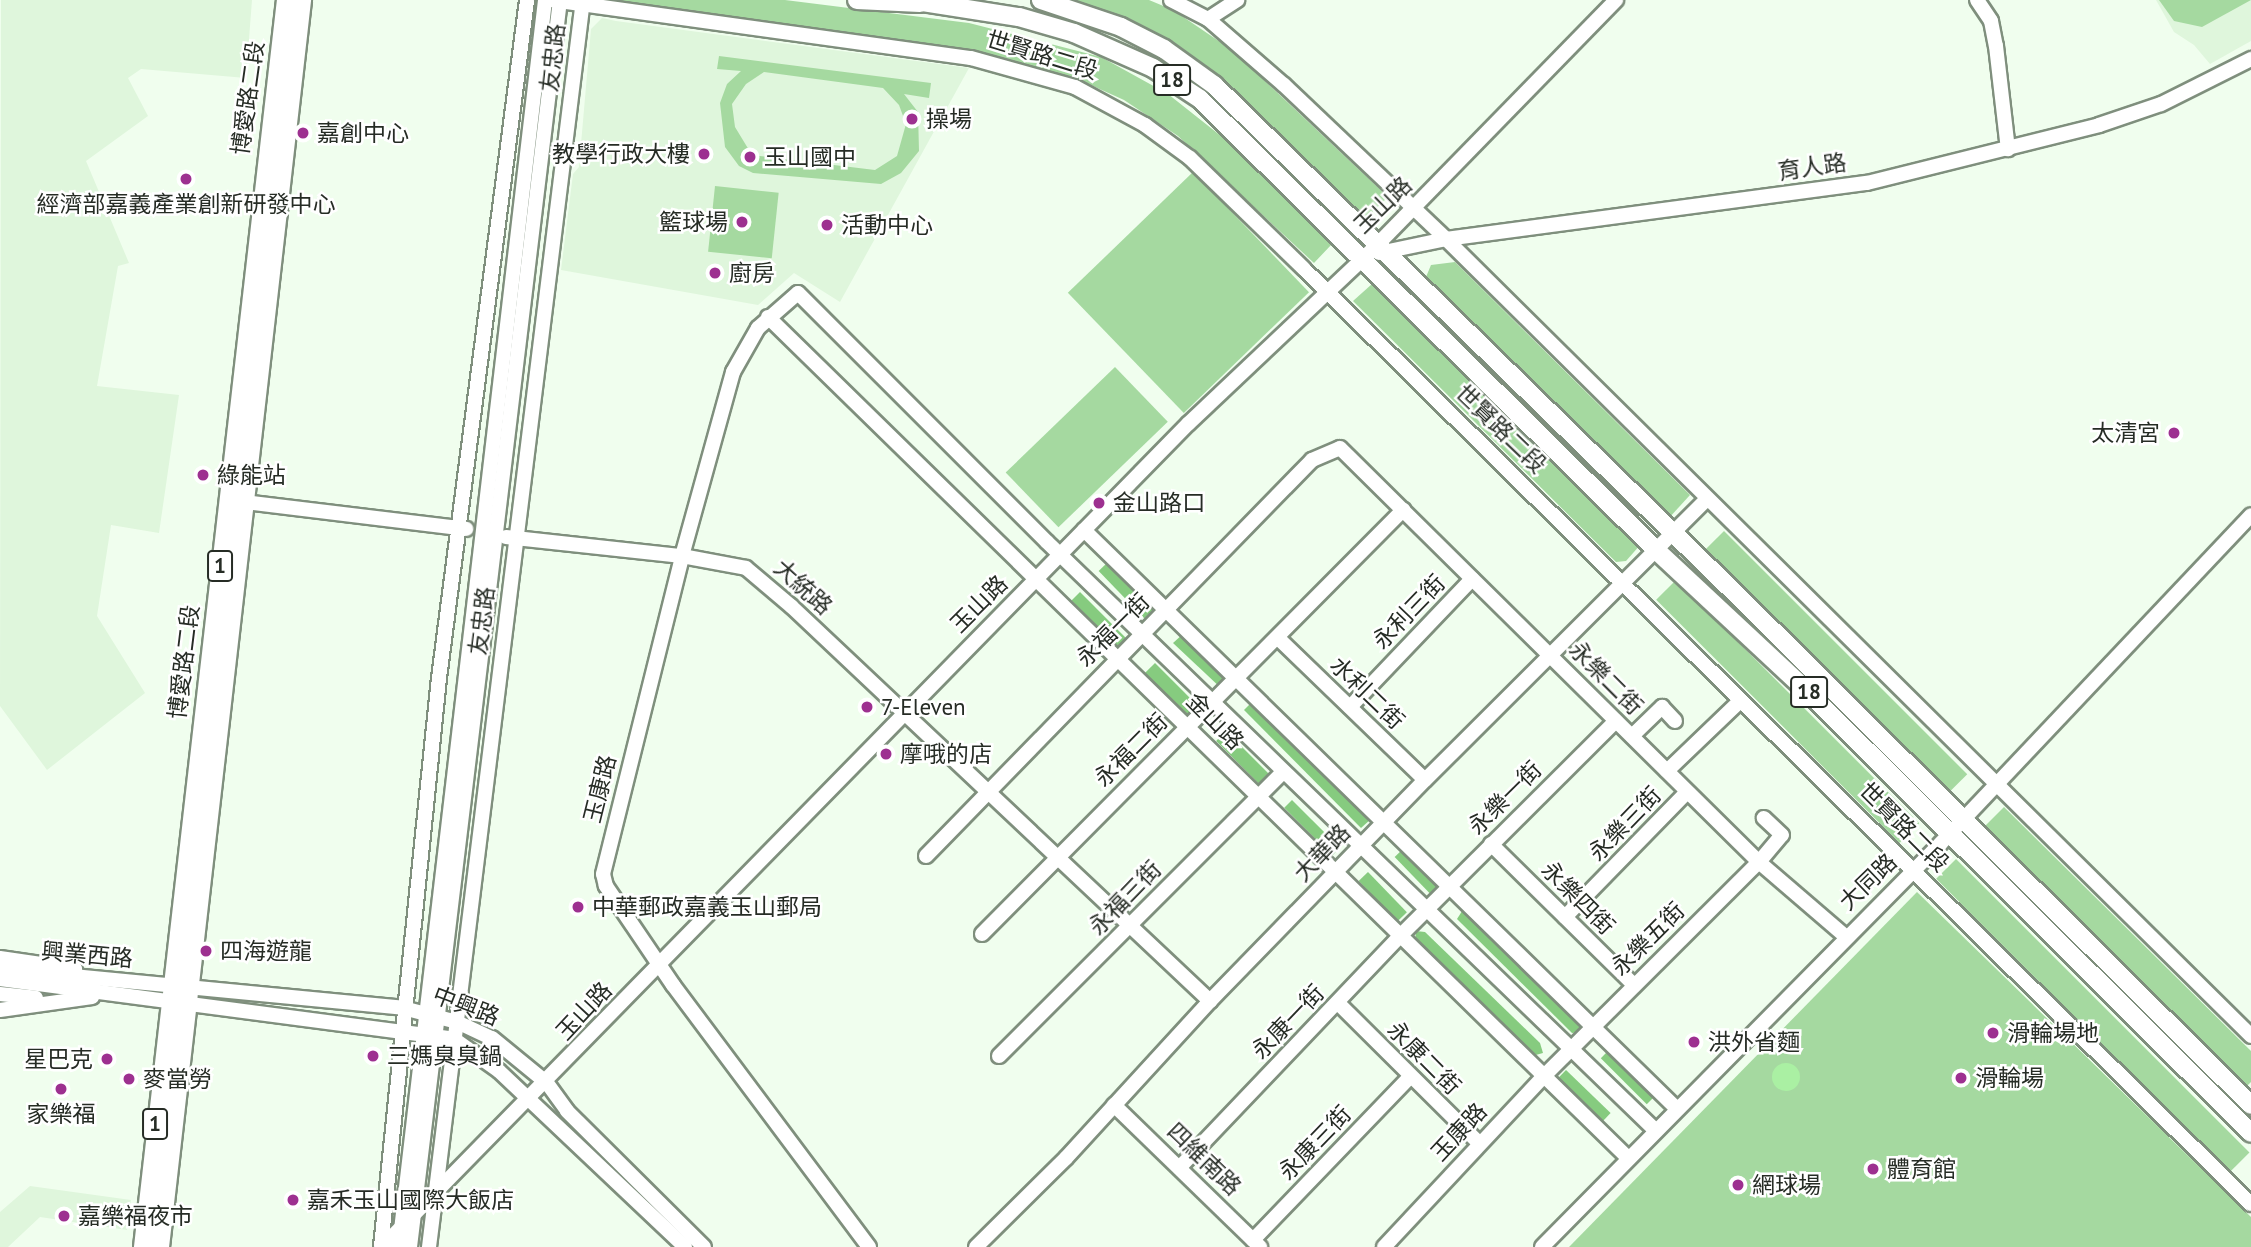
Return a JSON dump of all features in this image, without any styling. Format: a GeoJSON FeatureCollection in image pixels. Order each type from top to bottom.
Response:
{"type":"FeatureCollection","features":[{"type":"Feature","properties":{"kind":"main road","name":"博愛路二段"},"geometry":{"type":"LineString","coordinates":[[160,1247],[189,997],[235,500],[286,0]]}},
{"type":"Feature","properties":{"kind":"main road","name":"博愛路二段"},"geometry":{"type":"LineString","coordinates":[[143,1247],[169,993],[302,0]]}},
{"type":"Feature","properties":{"kind":"main road","name":"世賢路二段"},"geometry":{"type":"LineString","coordinates":[[857,0],[919,2],[1019,17],[1074,33],[1153,68],[1200,99],[1362,256],[1656,550],[2250,1103]]}},
{"type":"Feature","properties":{"kind":"main road","name":"世賢路二段"},"geometry":{"type":"LineString","coordinates":[[1041,0],[1121,27],[1164,49],[1204,78],[1383,248],[1671,534],[2251,1133]]}},
{"type":"Feature","properties":{"kind":"street","name":"友忠路"},"geometry":{"type":"LineString","coordinates":[[382,1247],[403,1008],[457,527],[527,0]]}},
{"type":"Feature","properties":{"kind":"street","name":"友忠路"},"geometry":{"type":"LineString","coordinates":[[410,1247],[480,532],[545,0]]}},
{"type":"Feature","properties":{"kind":"street"},"geometry":{"type":"LineString","coordinates":[[1171,0],[1208,19],[1284,85],[1447,239],[2251,1036]]}},
{"type":"Feature","properties":{"kind":"street"},"geometry":{"type":"LineString","coordinates":[[1208,19],[1237,0]]}},
{"type":"Feature","properties":{"kind":"street","name":"玉山路"},"geometry":{"type":"LineString","coordinates":[[1383,248],[1413,208],[1616,0]]}},
{"type":"Feature","properties":{"kind":"street"},"geometry":{"type":"LineString","coordinates":[[1978,0],[1991,21],[2008,149]]}},
{"type":"Feature","properties":{"kind":"street","name":"友忠路"},"geometry":{"type":"LineString","coordinates":[[432,1015],[496,535],[557,1]]}},
{"type":"Feature","properties":{"kind":"street","name":"世賢路二段"},"geometry":{"type":"LineString","coordinates":[[557,1],[582,2],[971,58],[1075,87],[1145,125],[1190,159],[1326,291],[2251,1203]]}},
{"type":"Feature","properties":{"kind":"street","name":"友忠路"},"geometry":{"type":"LineString","coordinates":[[429,1247],[432,1198],[457,1022],[514,538],[582,2]]}},
{"type":"Feature","properties":{"kind":"street","name":"育人路"},"geometry":{"type":"LineString","coordinates":[[1362,256],[1383,248],[1867,183],[2008,149],[2161,104],[2251,59]]}},
{"type":"Feature","properties":{"kind":"street","name":"玉山路"},"geometry":{"type":"LineString","coordinates":[[382,1247],[547,1083],[1060,554],[1362,256]]}},
{"type":"Feature","properties":{"kind":"street","name":"金山路"},"geometry":{"type":"LineString","coordinates":[[799,293],[1060,554],[1655,1130]]}},
{"type":"Feature","properties":{"kind":"street","name":"玉康路"},"geometry":{"type":"LineString","coordinates":[[799,293],[768,317],[742,350],[733,372],[682,556],[603,874],[606,886],[659,965],[869,1247]]}},
{"type":"Feature","properties":{"kind":"street","name":"金山路"},"geometry":{"type":"LineString","coordinates":[[768,317],[1038,577],[1399,937],[1628,1158]]}},
{"type":"Feature","properties":{"kind":"street","name":"永樂二街"},"geometry":{"type":"LineString","coordinates":[[1340,447],[1759,862],[1845,936]]}},
{"type":"Feature","properties":{"kind":"street","name":"永福一街"},"geometry":{"type":"LineString","coordinates":[[926,856],[1118,656],[1312,460],[1340,447]]}},
{"type":"Feature","properties":{"kind":"street","name":"大華路"},"geometry":{"type":"LineString","coordinates":[[976,1247],[1382,823],[1707,499]]}},
{"type":"Feature","properties":{"kind":"street","name":"大統路"},"geometry":{"type":"LineString","coordinates":[[235,500],[334,510],[406,525],[457,527],[514,538],[682,556],[724,562],[754,574],[906,712],[1057,858],[1210,1000]]}},
{"type":"Feature","properties":{"kind":"street","name":"永福二街"},"geometry":{"type":"LineString","coordinates":[[982,934],[1279,638],[1403,510]]}},
{"type":"Feature","properties":{"kind":"street","name":"大同路"},"geometry":{"type":"LineString","coordinates":[[1542,1247],[1845,936],[1956,827],[2251,515]]}},
{"type":"Feature","properties":{"kind":"street","name":"金山路"},"geometry":{"type":"LineString","coordinates":[[1084,530],[1676,1108]]}},
{"type":"Feature","properties":{"kind":"street","name":"永利三街"},"geometry":{"type":"LineString","coordinates":[[1350,707],[1472,579]]}},
{"type":"Feature","properties":{"kind":"street","name":"水利二街"},"geometry":{"type":"LineString","coordinates":[[1279,638],[1425,780]]}},
{"type":"Feature","properties":{"kind":"street"},"geometry":{"type":"LineString","coordinates":[[1667,771],[1740,701]]}},
{"type":"Feature","properties":{"kind":"street"},"geometry":{"type":"LineString","coordinates":[[1632,736],[1662,707],[1675,721]]}},
{"type":"Feature","properties":{"kind":"street","name":"永樂一街"},"geometry":{"type":"LineString","coordinates":[[1428,909],[1616,721]]}},
{"type":"Feature","properties":{"kind":"street","name":"永福三街"},"geometry":{"type":"LineString","coordinates":[[999,1056],[1130,926],[1256,794],[1283,772]]}},
{"type":"Feature","properties":{"kind":"street","name":"永樂三街"},"geometry":{"type":"LineString","coordinates":[[1565,917],[1687,792]]}},
{"type":"Feature","properties":{"kind":"street","name":"永樂五街"},"geometry":{"type":"LineString","coordinates":[[1570,1049],[1759,862],[1782,835],[1764,818]]}},
{"type":"Feature","properties":{"kind":"street","name":"永樂四街"},"geometry":{"type":"LineString","coordinates":[[1491,844],[1634,985]]}},
{"type":"Feature","properties":{"kind":"street","name":"永康一街"},"geometry":{"type":"LineString","coordinates":[[1180,1167],[1428,909]]}},
{"type":"Feature","properties":{"kind":"street"},"geometry":{"type":"LineString","coordinates":[[0,958],[132,988]]}},
{"type":"Feature","properties":{"kind":"street","name":"興業西路"},"geometry":{"type":"LineString","coordinates":[[0,969],[169,993]]}},
{"type":"Feature","properties":{"kind":"street","name":"興業西路"},"geometry":{"type":"LineString","coordinates":[[0,979],[132,988]]}},
{"type":"Feature","properties":{"kind":"street"},"geometry":{"type":"LineString","coordinates":[[0,1010],[132,988]]}},
{"type":"Feature","properties":{"kind":"street","name":"中興路"},"geometry":{"type":"LineString","coordinates":[[169,993],[454,1039],[530,1100],[685,1247]]}},
{"type":"Feature","properties":{"kind":"street"},"geometry":{"type":"LineString","coordinates":[[0,994],[55,1000]]}},
{"type":"Feature","properties":{"kind":"street","name":"中興路"},"geometry":{"type":"LineString","coordinates":[[189,997],[403,1008],[457,1022],[492,1038],[547,1083],[567,1111],[704,1247]]}},
{"type":"Feature","properties":{"kind":"street","name":"永康二街"},"geometry":{"type":"LineString","coordinates":[[1338,1003],[1479,1143]]}},
{"type":"Feature","properties":{"kind":"street","name":"友忠路"},"geometry":{"type":"LineString","coordinates":[[398,1247],[430,1035]]}},
{"type":"Feature","properties":{"kind":"street","name":"玉康路"},"geometry":{"type":"LineString","coordinates":[[1384,1247],[1570,1049]]}},
{"type":"Feature","properties":{"kind":"street","name":"永康三街"},"geometry":{"type":"LineString","coordinates":[[1256,1243],[1410,1077]]}},
{"type":"Feature","properties":{"kind":"street"},"geometry":{"type":"LineString","coordinates":[[2234,1116],[2250,1103]]}},
{"type":"Feature","properties":{"kind":"street","name":"四維南路"},"geometry":{"type":"LineString","coordinates":[[1114,1105],[1256,1243]]}},
{"type":"Feature","properties":{"kind":"shaded area"},"geometry":{"type":"Polygon","coordinates":[[[1,0],[252,0],[246,78],[141,69],[128,78],[148,116],[86,161],[129,263],[118,266],[97,386],[179,395],[159,533],[111,525],[97,616],[145,693],[47,770],[0,706],[1,0]]]}},
{"type":"Feature","properties":{"kind":"shaded area"},"geometry":{"type":"Polygon","coordinates":[[[601,0],[785,0],[969,23],[1101,57],[1168,94],[1221,136],[1332,244],[1314,263],[1178,136],[1124,100],[1073,77],[968,51],[601,0]]]}},
{"type":"Feature","properties":{"kind":"shaded area"},"geometry":{"type":"Polygon","coordinates":[[[1072,0],[1149,0],[1173,10],[1232,50],[1388,197],[1366,218],[1261,117],[1197,62],[1143,30],[1072,0]]]}},
{"type":"Feature","properties":{"kind":"shaded area"},"geometry":{"type":"Polygon","coordinates":[[[2156,0],[2251,0],[2251,41],[2210,64],[2194,45],[2174,32],[2156,0]]]}},
{"type":"Feature","properties":{"kind":"shaded area"},"geometry":{"type":"Polygon","coordinates":[[[2159,0],[2251,0],[2202,27],[2174,21],[2159,0]]]}},
{"type":"Feature","properties":{"kind":"shaded area","name":"玉山國中"},"geometry":{"type":"Polygon","coordinates":[[[602,18],[969,68],[840,302],[794,273],[758,305],[561,270],[573,174],[579,167],[591,29],[602,18]]]}},
{"type":"Feature","properties":{"kind":"shaded area","name":"操場"},"geometry":{"type":"Polygon","coordinates":[[[719,56],[931,83],[929,98],[904,94],[918,112],[919,151],[901,173],[881,184],[753,173],[739,166],[725,147],[720,103],[727,84],[741,71],[717,69],[719,56]],[[764,72],[746,84],[732,104],[735,127],[752,155],[875,170],[897,156],[906,124],[899,105],[883,88],[764,72]]]}},
{"type":"Feature","properties":{"kind":"shaded area"},"geometry":{"type":"Polygon","coordinates":[[[1193,172],[1309,292],[1184,413],[1068,293],[1193,172]]]}},
{"type":"Feature","properties":{"kind":"shaded area","name":"籃球場"},"geometry":{"type":"Polygon","coordinates":[[[715,186],[779,193],[772,258],[708,252],[715,186]]]}},
{"type":"Feature","properties":{"kind":"shaded area"},"geometry":{"type":"Polygon","coordinates":[[[1455,262],[1690,495],[1669,518],[1426,277],[1431,265],[1455,262]]]}},
{"type":"Feature","properties":{"kind":"shaded area"},"geometry":{"type":"Polygon","coordinates":[[[1372,284],[1641,544],[1626,561],[1616,562],[1353,301],[1372,284]]]}},
{"type":"Feature","properties":{"kind":"shaded area"},"geometry":{"type":"Polygon","coordinates":[[[1115,367],[1168,422],[1058,527],[1006,473],[1115,367]]]}},
{"type":"Feature","properties":{"kind":"shaded area"},"geometry":{"type":"Polygon","coordinates":[[[1724,531],[1967,774],[1948,793],[1705,550],[1724,531]]]}},
{"type":"Feature","properties":{"kind":"shaded area"},"geometry":{"type":"Polygon","coordinates":[[[1108,562],[1154,609],[1144,619],[1099,571],[1108,562]]]}},
{"type":"Feature","properties":{"kind":"shaded area"},"geometry":{"type":"Polygon","coordinates":[[[1676,580],[1919,823],[1899,843],[1656,600],[1676,580]]]}},
{"type":"Feature","properties":{"kind":"shaded area"},"geometry":{"type":"Polygon","coordinates":[[[1080,592],[1127,639],[1118,647],[1072,600],[1080,592]]]}},
{"type":"Feature","properties":{"kind":"shaded area"},"geometry":{"type":"Polygon","coordinates":[[[1183,634],[1231,682],[1223,690],[1173,643],[1183,634]]]}},
{"type":"Feature","properties":{"kind":"shaded area"},"geometry":{"type":"Polygon","coordinates":[[[1155,663],[1201,709],[1190,720],[1144,674],[1155,663]]]}},
{"type":"Feature","properties":{"kind":"shaded area"},"geometry":{"type":"Polygon","coordinates":[[[1252,702],[1371,819],[1361,828],[1244,710],[1252,702]]]}},
{"type":"Feature","properties":{"kind":"shaded area"},"geometry":{"type":"Polygon","coordinates":[[[1226,731],[1273,778],[1263,788],[1216,741],[1226,731]]]}},
{"type":"Feature","properties":{"kind":"shaded area"},"geometry":{"type":"Polygon","coordinates":[[[1292,800],[1340,848],[1332,856],[1284,808],[1292,800]]]}},
{"type":"Feature","properties":{"kind":"shaded area"},"geometry":{"type":"Polygon","coordinates":[[[2004,807],[2251,1051],[2251,1082],[2246,1087],[1985,826],[2004,807]]]}},
{"type":"Feature","properties":{"kind":"shaded area"},"geometry":{"type":"Polygon","coordinates":[[[1404,848],[1443,888],[1434,897],[1395,857],[1404,848]]]}},
{"type":"Feature","properties":{"kind":"shaded area"},"geometry":{"type":"Polygon","coordinates":[[[1956,859],[2249,1152],[2230,1172],[1936,879],[1956,859]]]}},
{"type":"Feature","properties":{"kind":"shaded area"},"geometry":{"type":"Polygon","coordinates":[[[1368,872],[1407,912],[1398,921],[1359,881],[1368,872]]]}},
{"type":"Feature","properties":{"kind":"shaded area"},"geometry":{"type":"Polygon","coordinates":[[[1917,892],[2251,1217],[2251,1247],[1569,1247],[1917,892]]]}},
{"type":"Feature","properties":{"kind":"shaded area"},"geometry":{"type":"Polygon","coordinates":[[[1464,908],[1584,1027],[1581,1032],[1572,1033],[1457,919],[1464,908]]]}},
{"type":"Feature","properties":{"kind":"shaded area"},"geometry":{"type":"Polygon","coordinates":[[[1416,931],[1425,932],[1540,1043],[1543,1053],[1532,1056],[1415,941],[1416,931]]]}},
{"type":"Feature","properties":{"kind":"shaded area"},"geometry":{"type":"Polygon","coordinates":[[[1610,1049],[1656,1095],[1647,1104],[1601,1058],[1610,1049]]]}},
{"type":"Feature","properties":{"kind":"shaded area"},"geometry":{"type":"Polygon","coordinates":[[[1786,1063],[1796,1067],[1800,1077],[1796,1087],[1786,1091],[1776,1087],[1772,1077],[1776,1067],[1786,1063]]]}},
{"type":"Feature","properties":{"kind":"shaded area"},"geometry":{"type":"Polygon","coordinates":[[[1566,1070],[1611,1113],[1601,1123],[1556,1080],[1566,1070]]]}},
{"type":"Feature","properties":{"kind":"shaded area","name":"嘉樂福夜市"},"geometry":{"type":"Polygon","coordinates":[[[30,1186],[131,1200],[127,1230],[40,1217],[8,1247],[0,1247],[0,1212],[30,1186]]]}},
{"type":"Feature","properties":{"kind":"place","name":"操場"},"geometry":{"type":"Point","coordinates":[912,119]}},
{"type":"Feature","properties":{"kind":"place","name":"嘉創中心"},"geometry":{"type":"Point","coordinates":[303,133]}},
{"type":"Feature","properties":{"kind":"place","name":"教學行政大樓"},"geometry":{"type":"Point","coordinates":[704,154]}},
{"type":"Feature","properties":{"kind":"place","name":"玉山國中"},"geometry":{"type":"Point","coordinates":[750,157]}},
{"type":"Feature","properties":{"kind":"place","name":"經濟部嘉義產業創新研發中心"},"geometry":{"type":"Point","coordinates":[186,179]}},
{"type":"Feature","properties":{"kind":"place","name":"籃球場"},"geometry":{"type":"Point","coordinates":[742,222]}},
{"type":"Feature","properties":{"kind":"place","name":"活動中心"},"geometry":{"type":"Point","coordinates":[827,225]}},
{"type":"Feature","properties":{"kind":"place","name":"廚房"},"geometry":{"type":"Point","coordinates":[715,273]}},
{"type":"Feature","properties":{"kind":"place","name":"太清宮"},"geometry":{"type":"Point","coordinates":[2174,433]}},
{"type":"Feature","properties":{"kind":"place","name":"綠能站"},"geometry":{"type":"Point","coordinates":[203,475]}},
{"type":"Feature","properties":{"kind":"place","name":"金山路口"},"geometry":{"type":"Point","coordinates":[1099,503]}},
{"type":"Feature","properties":{"kind":"place","name":"7-Eleven"},"geometry":{"type":"Point","coordinates":[867,707]}},
{"type":"Feature","properties":{"kind":"place","name":"摩哦的店"},"geometry":{"type":"Point","coordinates":[886,754]}},
{"type":"Feature","properties":{"kind":"place","name":"中華郵政嘉義玉山郵局"},"geometry":{"type":"Point","coordinates":[578,907]}},
{"type":"Feature","properties":{"kind":"place","name":"四海遊龍"},"geometry":{"type":"Point","coordinates":[206,951]}},
{"type":"Feature","properties":{"kind":"place","name":"滑輪場地"},"geometry":{"type":"Point","coordinates":[1993,1033]}},
{"type":"Feature","properties":{"kind":"place","name":"洪外省麵"},"geometry":{"type":"Point","coordinates":[1694,1042]}},
{"type":"Feature","properties":{"kind":"place","name":"三媽臭臭鍋"},"geometry":{"type":"Point","coordinates":[373,1056]}},
{"type":"Feature","properties":{"kind":"place","name":"星巴克"},"geometry":{"type":"Point","coordinates":[107,1059]}},
{"type":"Feature","properties":{"kind":"place","name":"滑輪場"},"geometry":{"type":"Point","coordinates":[1961,1078]}},
{"type":"Feature","properties":{"kind":"place","name":"麥當勞"},"geometry":{"type":"Point","coordinates":[129,1079]}},
{"type":"Feature","properties":{"kind":"place","name":"家樂福"},"geometry":{"type":"Point","coordinates":[61,1089]}},
{"type":"Feature","properties":{"kind":"place","name":"體育館"},"geometry":{"type":"Point","coordinates":[1873,1169]}},
{"type":"Feature","properties":{"kind":"place","name":"網球場"},"geometry":{"type":"Point","coordinates":[1738,1185]}},
{"type":"Feature","properties":{"kind":"place","name":"嘉禾玉山國際大飯店"},"geometry":{"type":"Point","coordinates":[293,1200]}},
{"type":"Feature","properties":{"kind":"place","name":"嘉樂福夜市"},"geometry":{"type":"Point","coordinates":[64,1216]}}]}
